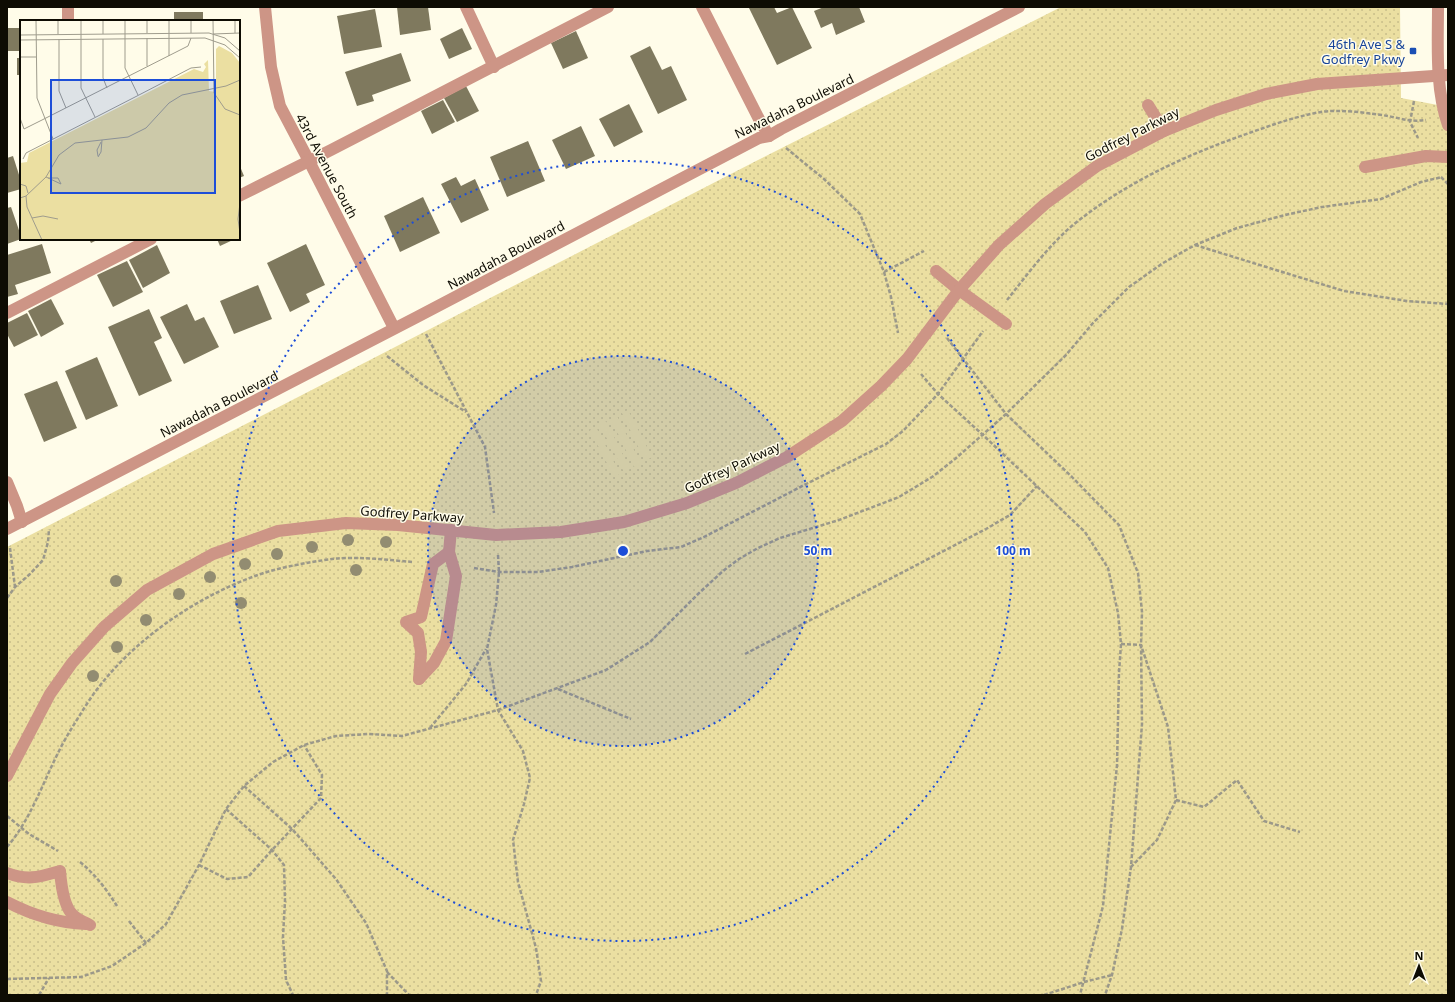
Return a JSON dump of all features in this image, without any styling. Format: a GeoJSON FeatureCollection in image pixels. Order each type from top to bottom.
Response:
{"type":"FeatureCollection","features":[{"type":"Feature","properties":{"kind":"street"},"geometry":{"type":"LineString","coordinates":[[68,7],[68,20]]}},
{"type":"Feature","properties":{"kind":"street","name":"43rd Avenue South"},"geometry":{"type":"LineString","coordinates":[[265,7],[271,68],[280,106],[394,328]]}},
{"type":"Feature","properties":{"kind":"street"},"geometry":{"type":"LineString","coordinates":[[466,7],[494,67]]}},
{"type":"Feature","properties":{"kind":"street"},"geometry":{"type":"LineString","coordinates":[[240,196],[494,67],[608,7]]}},
{"type":"Feature","properties":{"kind":"street"},"geometry":{"type":"LineString","coordinates":[[702,7],[769,136]]}},
{"type":"Feature","properties":{"kind":"street","name":"Nawadaha Boulevard"},"geometry":{"type":"LineString","coordinates":[[7,529],[760,138],[769,136],[1019,7]]}},
{"type":"Feature","properties":{"kind":"street"},"geometry":{"type":"LineString","coordinates":[[1438,7],[1445,116],[1448,125]]}},
{"type":"Feature","properties":{"kind":"street","name":"Godfrey Parkway"},"geometry":{"type":"LineString","coordinates":[[7,776],[50,694],[72,663],[104,627],[147,590],[213,554],[278,531],[346,523],[398,525],[496,535],[561,532],[616,524],[687,503],[736,483],[787,457],[842,421],[881,386],[907,359],[959,290],[999,245],[1045,204],[1097,166],[1164,131],[1216,110],[1266,94],[1317,84],[1443,75]]}},
{"type":"Feature","properties":{"kind":"street"},"geometry":{"type":"LineString","coordinates":[[1148,105],[1164,131]]}},
{"type":"Feature","properties":{"kind":"street"},"geometry":{"type":"LineString","coordinates":[[1365,167],[1426,156],[1448,157]]}},
{"type":"Feature","properties":{"kind":"street"},"geometry":{"type":"LineString","coordinates":[[7,313],[128,244],[146,240]]}},
{"type":"Feature","properties":{"kind":"street"},"geometry":{"type":"LineString","coordinates":[[936,271],[959,290],[1006,324]]}},
{"type":"Feature","properties":{"kind":"street"},"geometry":{"type":"LineString","coordinates":[[7,482],[22,522]]}},
{"type":"Feature","properties":{"kind":"street"},"geometry":{"type":"LineString","coordinates":[[448,552],[433,564],[420,617],[406,622],[418,633],[421,652],[419,679],[434,663],[446,641],[456,576],[448,552],[451,530]]}},
{"type":"Feature","properties":{"kind":"street"},"geometry":{"type":"LineString","coordinates":[[7,873],[27,879],[60,871],[65,900],[72,915],[90,924],[72,924],[44,918],[7,902]]}},
{"type":"Feature","properties":{"kind":"path"},"geometry":{"type":"LineString","coordinates":[[1414,101],[1410,122],[1419,142]]}},
{"type":"Feature","properties":{"kind":"path"},"geometry":{"type":"LineString","coordinates":[[1111,198],[1143,178],[1178,161],[1226,141],[1295,117],[1323,112],[1350,112],[1387,116],[1410,122],[1425,120]]}},
{"type":"Feature","properties":{"kind":"path"},"geometry":{"type":"LineString","coordinates":[[783,145],[824,179],[860,214],[884,272],[891,297],[898,333]]}},
{"type":"Feature","properties":{"kind":"path"},"geometry":{"type":"LineString","coordinates":[[7,979],[81,976],[112,966],[146,943],[166,924],[200,865],[226,809],[244,786],[273,762],[304,745],[336,736],[369,734],[402,736],[498,710],[606,670],[650,642],[698,594],[724,570],[739,559],[780,538],[839,520],[899,497],[932,476],[983,435],[1006,414],[1066,355],[1093,323],[1129,287],[1163,263],[1195,245],[1237,228],[1285,215],[1322,207],[1381,199],[1421,182],[1442,178],[1448,175]]}},
{"type":"Feature","properties":{"kind":"path"},"geometry":{"type":"LineString","coordinates":[[1442,178],[1448,184]]}},
{"type":"Feature","properties":{"kind":"path"},"geometry":{"type":"LineString","coordinates":[[1195,245],[1344,292],[1407,301],[1448,304]]}},
{"type":"Feature","properties":{"kind":"path"},"geometry":{"type":"LineString","coordinates":[[884,272],[924,251]]}},
{"type":"Feature","properties":{"kind":"path"},"geometry":{"type":"LineString","coordinates":[[934,322],[1006,414],[1072,477],[1119,526],[1138,573],[1142,612],[1142,724],[1131,867],[1122,929],[1112,975],[1105,995]]}},
{"type":"Feature","properties":{"kind":"path"},"geometry":{"type":"LineString","coordinates":[[426,334],[485,448],[494,513]]}},
{"type":"Feature","properties":{"kind":"path"},"geometry":{"type":"LineString","coordinates":[[387,356],[423,385],[466,412]]}},
{"type":"Feature","properties":{"kind":"path"},"geometry":{"type":"LineString","coordinates":[[918,370],[938,394],[1038,486],[1085,532],[1108,568],[1118,613],[1121,644],[1117,765],[1103,906],[1080,995]]}},
{"type":"Feature","properties":{"kind":"path"},"geometry":{"type":"LineString","coordinates":[[745,654],[986,529],[1010,515],[1038,486]]}},
{"type":"Feature","properties":{"kind":"path"},"geometry":{"type":"LineString","coordinates":[[7,598],[15,587],[43,560],[48,542],[49,526]]}},
{"type":"Feature","properties":{"kind":"path"},"geometry":{"type":"LineString","coordinates":[[10,547],[15,587]]}},
{"type":"Feature","properties":{"kind":"path"},"geometry":{"type":"LineString","coordinates":[[429,729],[466,684],[487,649],[496,605],[499,572],[498,550]]}},
{"type":"Feature","properties":{"kind":"path"},"geometry":{"type":"LineString","coordinates":[[7,847],[22,828],[60,748],[85,708],[110,673],[155,632],[188,609],[221,590],[256,576],[296,566],[333,559],[376,559],[418,562]]}},
{"type":"Feature","properties":{"kind":"path"},"geometry":{"type":"LineString","coordinates":[[1121,644],[1141,645]]}},
{"type":"Feature","properties":{"kind":"path"},"geometry":{"type":"LineString","coordinates":[[1131,867],[1157,840],[1176,800],[1168,727],[1141,645]]}},
{"type":"Feature","properties":{"kind":"path"},"geometry":{"type":"LineString","coordinates":[[487,649],[498,710],[523,751],[530,778],[514,840],[518,882],[536,948],[541,981],[536,995]]}},
{"type":"Feature","properties":{"kind":"path"},"geometry":{"type":"LineString","coordinates":[[558,689],[631,719]]}},
{"type":"Feature","properties":{"kind":"path"},"geometry":{"type":"LineString","coordinates":[[200,865],[228,879],[248,877],[321,798],[322,776],[304,745]]}},
{"type":"Feature","properties":{"kind":"path"},"geometry":{"type":"LineString","coordinates":[[1176,800],[1204,807],[1237,780],[1264,821],[1300,832]]}},
{"type":"Feature","properties":{"kind":"path"},"geometry":{"type":"LineString","coordinates":[[244,786],[292,829],[336,880],[366,923],[387,971],[409,995]]}},
{"type":"Feature","properties":{"kind":"path"},"geometry":{"type":"LineString","coordinates":[[226,809],[272,850],[284,865],[284,951],[286,980],[293,995]]}},
{"type":"Feature","properties":{"kind":"path"},"geometry":{"type":"LineString","coordinates":[[7,816],[29,834],[59,851]]}},
{"type":"Feature","properties":{"kind":"path"},"geometry":{"type":"LineString","coordinates":[[80,862],[91,871],[103,885],[117,906]]}},
{"type":"Feature","properties":{"kind":"path"},"geometry":{"type":"LineString","coordinates":[[129,921],[146,943]]}},
{"type":"Feature","properties":{"kind":"path"},"geometry":{"type":"LineString","coordinates":[[387,971],[387,995]]}},
{"type":"Feature","properties":{"kind":"path"},"geometry":{"type":"LineString","coordinates":[[1044,995],[1112,975]]}},
{"type":"Feature","properties":{"kind":"path"},"geometry":{"type":"LineString","coordinates":[[40,995],[49,978]]}},
{"type":"Feature","properties":{"kind":"shaded area"},"geometry":{"type":"Polygon","coordinates":[[[1061,7],[1400,7],[1401,98],[1448,107],[1448,995],[7,995],[7,547],[758,160],[1061,7]]]}},
{"type":"Feature","properties":{"kind":"shaded area"},"geometry":{"type":"Polygon","coordinates":[[[628,410],[652,457],[645,461],[622,413],[628,410]]]}},
{"type":"Feature","properties":{"kind":"shaded area"},"geometry":{"type":"Polygon","coordinates":[[[617,416],[641,464],[634,467],[611,419],[617,416]]]}},
{"type":"Feature","properties":{"kind":"shaded area"},"geometry":{"type":"Polygon","coordinates":[[[606,421],[630,469],[624,472],[600,425],[606,421]]]}},
{"type":"Feature","properties":{"kind":"shaded area"},"geometry":{"type":"Polygon","coordinates":[[[596,427],[620,474],[614,477],[590,430],[596,427]]]}},
{"type":"Feature","properties":{"kind":"building"},"geometry":{"type":"Polygon","coordinates":[[[397,7],[428,7],[431,30],[400,35],[397,7]]]}},
{"type":"Feature","properties":{"kind":"building"},"geometry":{"type":"Polygon","coordinates":[[[774,7],[777,13],[792,7],[812,48],[777,65],[749,8],[774,7]]]}},
{"type":"Feature","properties":{"kind":"building"},"geometry":{"type":"Polygon","coordinates":[[[824,7],[859,7],[865,22],[836,35],[832,23],[821,28],[814,11],[824,7]]]}},
{"type":"Feature","properties":{"kind":"building"},"geometry":{"type":"Polygon","coordinates":[[[375,9],[382,47],[344,54],[337,16],[375,9]]]}},
{"type":"Feature","properties":{"kind":"building"},"geometry":{"type":"Polygon","coordinates":[[[174,12],[203,12],[203,20],[174,20],[174,12]]]}},
{"type":"Feature","properties":{"kind":"building"},"geometry":{"type":"Polygon","coordinates":[[[7,28],[20,28],[20,51],[7,51],[7,28]]]}},
{"type":"Feature","properties":{"kind":"building"},"geometry":{"type":"Polygon","coordinates":[[[462,28],[472,49],[449,59],[440,39],[462,28]]]}},
{"type":"Feature","properties":{"kind":"building"},"geometry":{"type":"Polygon","coordinates":[[[576,31],[588,58],[563,69],[551,43],[576,31]]]}},
{"type":"Feature","properties":{"kind":"building"},"geometry":{"type":"Polygon","coordinates":[[[650,46],[662,70],[671,66],[687,100],[658,114],[630,56],[650,46]]]}},
{"type":"Feature","properties":{"kind":"building"},"geometry":{"type":"Polygon","coordinates":[[[401,53],[411,81],[372,95],[374,101],[357,106],[345,72],[401,53]]]}},
{"type":"Feature","properties":{"kind":"building"},"geometry":{"type":"Polygon","coordinates":[[[17,58],[20,58],[20,75],[17,75],[17,58]]]}},
{"type":"Feature","properties":{"kind":"building"},"geometry":{"type":"Polygon","coordinates":[[[466,86],[479,111],[457,122],[444,98],[466,86]]]}},
{"type":"Feature","properties":{"kind":"building"},"geometry":{"type":"Polygon","coordinates":[[[443,100],[455,122],[432,134],[421,111],[443,100]]]}},
{"type":"Feature","properties":{"kind":"building"},"geometry":{"type":"Polygon","coordinates":[[[629,104],[643,132],[614,147],[599,119],[629,104]]]}},
{"type":"Feature","properties":{"kind":"building"},"geometry":{"type":"Polygon","coordinates":[[[581,126],[595,156],[566,169],[552,140],[581,126]]]}},
{"type":"Feature","properties":{"kind":"building"},"geometry":{"type":"Polygon","coordinates":[[[528,141],[545,181],[507,197],[490,157],[528,141]]]}},
{"type":"Feature","properties":{"kind":"building"},"geometry":{"type":"Polygon","coordinates":[[[13,156],[20,178],[20,189],[7,193],[7,158],[13,156]]]}},
{"type":"Feature","properties":{"kind":"building"},"geometry":{"type":"Polygon","coordinates":[[[240,166],[244,176],[240,178],[240,166]]]}},
{"type":"Feature","properties":{"kind":"building"},"geometry":{"type":"Polygon","coordinates":[[[456,177],[461,186],[475,179],[489,210],[461,223],[441,184],[456,177]]]}},
{"type":"Feature","properties":{"kind":"building"},"geometry":{"type":"Polygon","coordinates":[[[423,197],[440,233],[400,252],[384,216],[423,197]]]}},
{"type":"Feature","properties":{"kind":"building"},"geometry":{"type":"Polygon","coordinates":[[[11,207],[20,233],[20,239],[7,244],[7,208],[11,207]]]}},
{"type":"Feature","properties":{"kind":"building"},"geometry":{"type":"Polygon","coordinates":[[[90,240],[97,240],[91,243],[90,240]]]}},
{"type":"Feature","properties":{"kind":"building"},"geometry":{"type":"Polygon","coordinates":[[[217,240],[233,240],[220,246],[217,240]]]}},
{"type":"Feature","properties":{"kind":"building"},"geometry":{"type":"Polygon","coordinates":[[[42,244],[51,273],[15,285],[18,294],[7,297],[7,255],[42,244]]]}},
{"type":"Feature","properties":{"kind":"building"},"geometry":{"type":"Polygon","coordinates":[[[306,244],[325,285],[306,294],[310,302],[290,312],[267,263],[306,244]]]}},
{"type":"Feature","properties":{"kind":"building"},"geometry":{"type":"Polygon","coordinates":[[[157,245],[170,273],[143,288],[129,260],[157,245]]]}},
{"type":"Feature","properties":{"kind":"building"},"geometry":{"type":"Polygon","coordinates":[[[127,261],[143,292],[113,307],[97,275],[127,261]]]}},
{"type":"Feature","properties":{"kind":"building"},"geometry":{"type":"Polygon","coordinates":[[[258,285],[272,319],[234,334],[220,301],[258,285]]]}},
{"type":"Feature","properties":{"kind":"building"},"geometry":{"type":"Polygon","coordinates":[[[51,299],[64,324],[41,337],[28,311],[51,299]]]}},
{"type":"Feature","properties":{"kind":"building"},"geometry":{"type":"Polygon","coordinates":[[[187,304],[195,321],[204,317],[219,347],[184,364],[160,317],[187,304]]]}},
{"type":"Feature","properties":{"kind":"building"},"geometry":{"type":"Polygon","coordinates":[[[149,309],[162,338],[154,342],[172,381],[139,396],[108,327],[149,309]]]}},
{"type":"Feature","properties":{"kind":"building"},"geometry":{"type":"Polygon","coordinates":[[[27,313],[38,335],[14,347],[7,334],[7,323],[27,313]]]}},
{"type":"Feature","properties":{"kind":"building"},"geometry":{"type":"Polygon","coordinates":[[[97,357],[118,406],[86,420],[65,371],[97,357]]]}},
{"type":"Feature","properties":{"kind":"building"},"geometry":{"type":"Polygon","coordinates":[[[57,381],[77,428],[44,442],[24,394],[57,381]]]}},
{"type":"Feature","properties":{"kind":"place","name":"46th Ave S & Godfrey Pkwy"},"geometry":{"type":"Point","coordinates":[1413,51]}}]}
